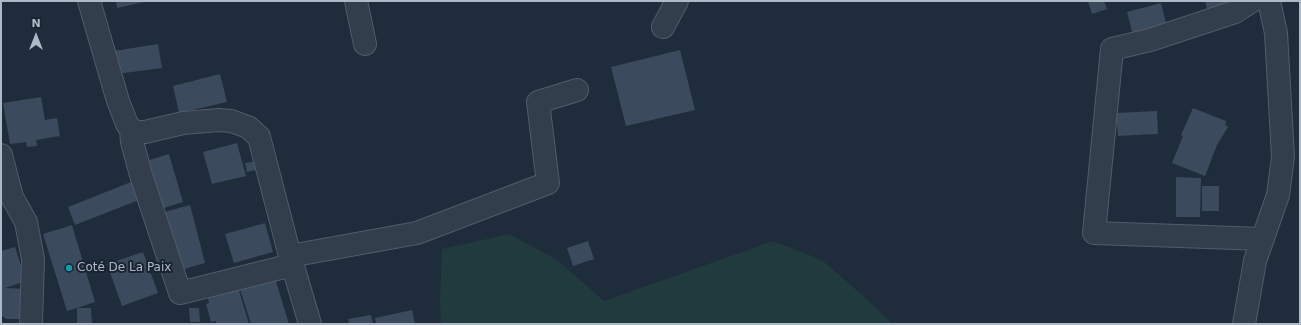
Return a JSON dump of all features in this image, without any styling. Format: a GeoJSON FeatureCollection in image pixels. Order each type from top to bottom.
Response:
{"type":"FeatureCollection","features":[{"type":"Feature","properties":{"kind":"street"},"geometry":{"type":"LineString","coordinates":[[89,1],[118,101],[131,129],[132,142],[141,175],[180,293],[291,261],[417,233],[548,183],[538,102],[577,90]]}},
{"type":"Feature","properties":{"kind":"street"},"geometry":{"type":"LineString","coordinates":[[356,1],[365,44]]}},
{"type":"Feature","properties":{"kind":"street"},"geometry":{"type":"LineString","coordinates":[[663,27],[677,1]]}},
{"type":"Feature","properties":{"kind":"street"},"geometry":{"type":"LineString","coordinates":[[1252,1],[1235,12],[1150,40],[1112,49],[1094,233],[1263,239]]}},
{"type":"Feature","properties":{"kind":"street"},"geometry":{"type":"LineString","coordinates":[[1244,324],[1255,261],[1278,195],[1283,157],[1276,33],[1269,1]]}},
{"type":"Feature","properties":{"kind":"street"},"geometry":{"type":"LineString","coordinates":[[131,129],[136,132],[145,132],[183,123],[220,120],[231,121],[248,127],[259,137],[291,261],[310,324]]}},
{"type":"Feature","properties":{"kind":"street"},"geometry":{"type":"LineString","coordinates":[[1,155],[12,197],[26,222],[33,259],[31,324]]}},
{"type":"Feature","properties":{"kind":"green space"},"geometry":{"type":"Polygon","coordinates":[[[509,234],[556,259],[604,301],[773,241],[822,260],[893,324],[441,324],[440,300],[442,249],[509,234]]]}},
{"type":"Feature","properties":{"kind":"building"},"geometry":{"type":"Polygon","coordinates":[[[116,1],[144,1],[144,2],[117,8],[116,1]]]}},
{"type":"Feature","properties":{"kind":"building"},"geometry":{"type":"Polygon","coordinates":[[[1088,1],[1104,1],[1107,9],[1092,14],[1088,1]]]}},
{"type":"Feature","properties":{"kind":"building"},"geometry":{"type":"Polygon","coordinates":[[[1205,1],[1250,1],[1211,24],[1205,1]]]}},
{"type":"Feature","properties":{"kind":"building"},"geometry":{"type":"Polygon","coordinates":[[[1161,3],[1168,30],[1134,39],[1127,12],[1161,3]]]}},
{"type":"Feature","properties":{"kind":"building"},"geometry":{"type":"Polygon","coordinates":[[[158,44],[162,68],[117,74],[114,51],[158,44]]]}},
{"type":"Feature","properties":{"kind":"building"},"geometry":{"type":"Polygon","coordinates":[[[680,50],[695,110],[626,126],[611,67],[680,50]]]}},
{"type":"Feature","properties":{"kind":"building"},"geometry":{"type":"Polygon","coordinates":[[[220,74],[227,102],[179,113],[173,86],[220,74]]]}},
{"type":"Feature","properties":{"kind":"building"},"geometry":{"type":"Polygon","coordinates":[[[41,97],[45,120],[57,118],[60,136],[36,140],[37,146],[27,147],[26,142],[10,144],[3,103],[41,97]]]}},
{"type":"Feature","properties":{"kind":"building"},"geometry":{"type":"Polygon","coordinates":[[[1193,108],[1226,121],[1225,125],[1228,127],[1217,145],[1205,176],[1172,163],[1183,136],[1181,135],[1193,108]]]}},
{"type":"Feature","properties":{"kind":"building"},"geometry":{"type":"Polygon","coordinates":[[[1157,111],[1158,134],[1118,136],[1116,113],[1157,111]]]}},
{"type":"Feature","properties":{"kind":"building"},"geometry":{"type":"Polygon","coordinates":[[[237,143],[246,176],[212,184],[203,152],[237,143]]]}},
{"type":"Feature","properties":{"kind":"building"},"geometry":{"type":"Polygon","coordinates":[[[169,154],[183,202],[161,209],[146,161],[169,154]]]}},
{"type":"Feature","properties":{"kind":"building"},"geometry":{"type":"Polygon","coordinates":[[[257,161],[259,169],[247,172],[245,163],[257,161]]]}},
{"type":"Feature","properties":{"kind":"building"},"geometry":{"type":"Polygon","coordinates":[[[1176,177],[1201,178],[1200,217],[1176,217],[1176,177]]]}},
{"type":"Feature","properties":{"kind":"building"},"geometry":{"type":"Polygon","coordinates":[[[131,182],[139,200],[75,225],[68,207],[131,182]]]}},
{"type":"Feature","properties":{"kind":"building"},"geometry":{"type":"Polygon","coordinates":[[[1202,186],[1219,186],[1219,211],[1202,211],[1202,186]]]}},
{"type":"Feature","properties":{"kind":"building"},"geometry":{"type":"Polygon","coordinates":[[[190,205],[205,263],[177,271],[161,213],[190,205]]]}},
{"type":"Feature","properties":{"kind":"building"},"geometry":{"type":"Polygon","coordinates":[[[265,223],[273,252],[234,263],[225,234],[265,223]]]}},
{"type":"Feature","properties":{"kind":"building","name":"Coté De La Paix"},"geometry":{"type":"Polygon","coordinates":[[[72,225],[95,302],[67,311],[43,234],[72,225]]]}},
{"type":"Feature","properties":{"kind":"building"},"geometry":{"type":"Polygon","coordinates":[[[588,241],[594,259],[573,266],[567,248],[588,241]]]}},
{"type":"Feature","properties":{"kind":"building"},"geometry":{"type":"Polygon","coordinates":[[[15,247],[26,281],[5,288],[28,289],[26,319],[6,319],[1,315],[1,251],[15,247]]]}},
{"type":"Feature","properties":{"kind":"building"},"geometry":{"type":"Polygon","coordinates":[[[143,252],[158,293],[122,306],[107,264],[143,252]]]}},
{"type":"Feature","properties":{"kind":"building"},"geometry":{"type":"Polygon","coordinates":[[[274,275],[289,324],[251,324],[239,286],[274,275]]]}},
{"type":"Feature","properties":{"kind":"building"},"geometry":{"type":"Polygon","coordinates":[[[238,287],[249,324],[216,324],[216,321],[211,322],[206,304],[209,303],[207,295],[238,287]]]}},
{"type":"Feature","properties":{"kind":"building"},"geometry":{"type":"Polygon","coordinates":[[[77,308],[91,308],[92,324],[77,324],[77,308]]]}},
{"type":"Feature","properties":{"kind":"building"},"geometry":{"type":"Polygon","coordinates":[[[189,308],[199,308],[200,322],[190,322],[189,308]]]}},
{"type":"Feature","properties":{"kind":"building"},"geometry":{"type":"Polygon","coordinates":[[[412,310],[415,324],[376,324],[375,318],[412,310]]]}},
{"type":"Feature","properties":{"kind":"building"},"geometry":{"type":"Polygon","coordinates":[[[371,315],[373,324],[349,324],[348,319],[371,315]]]}},
{"type":"Feature","properties":{"kind":"place","name":"Coté De La Paix"},"geometry":{"type":"Point","coordinates":[69,268]}}]}
